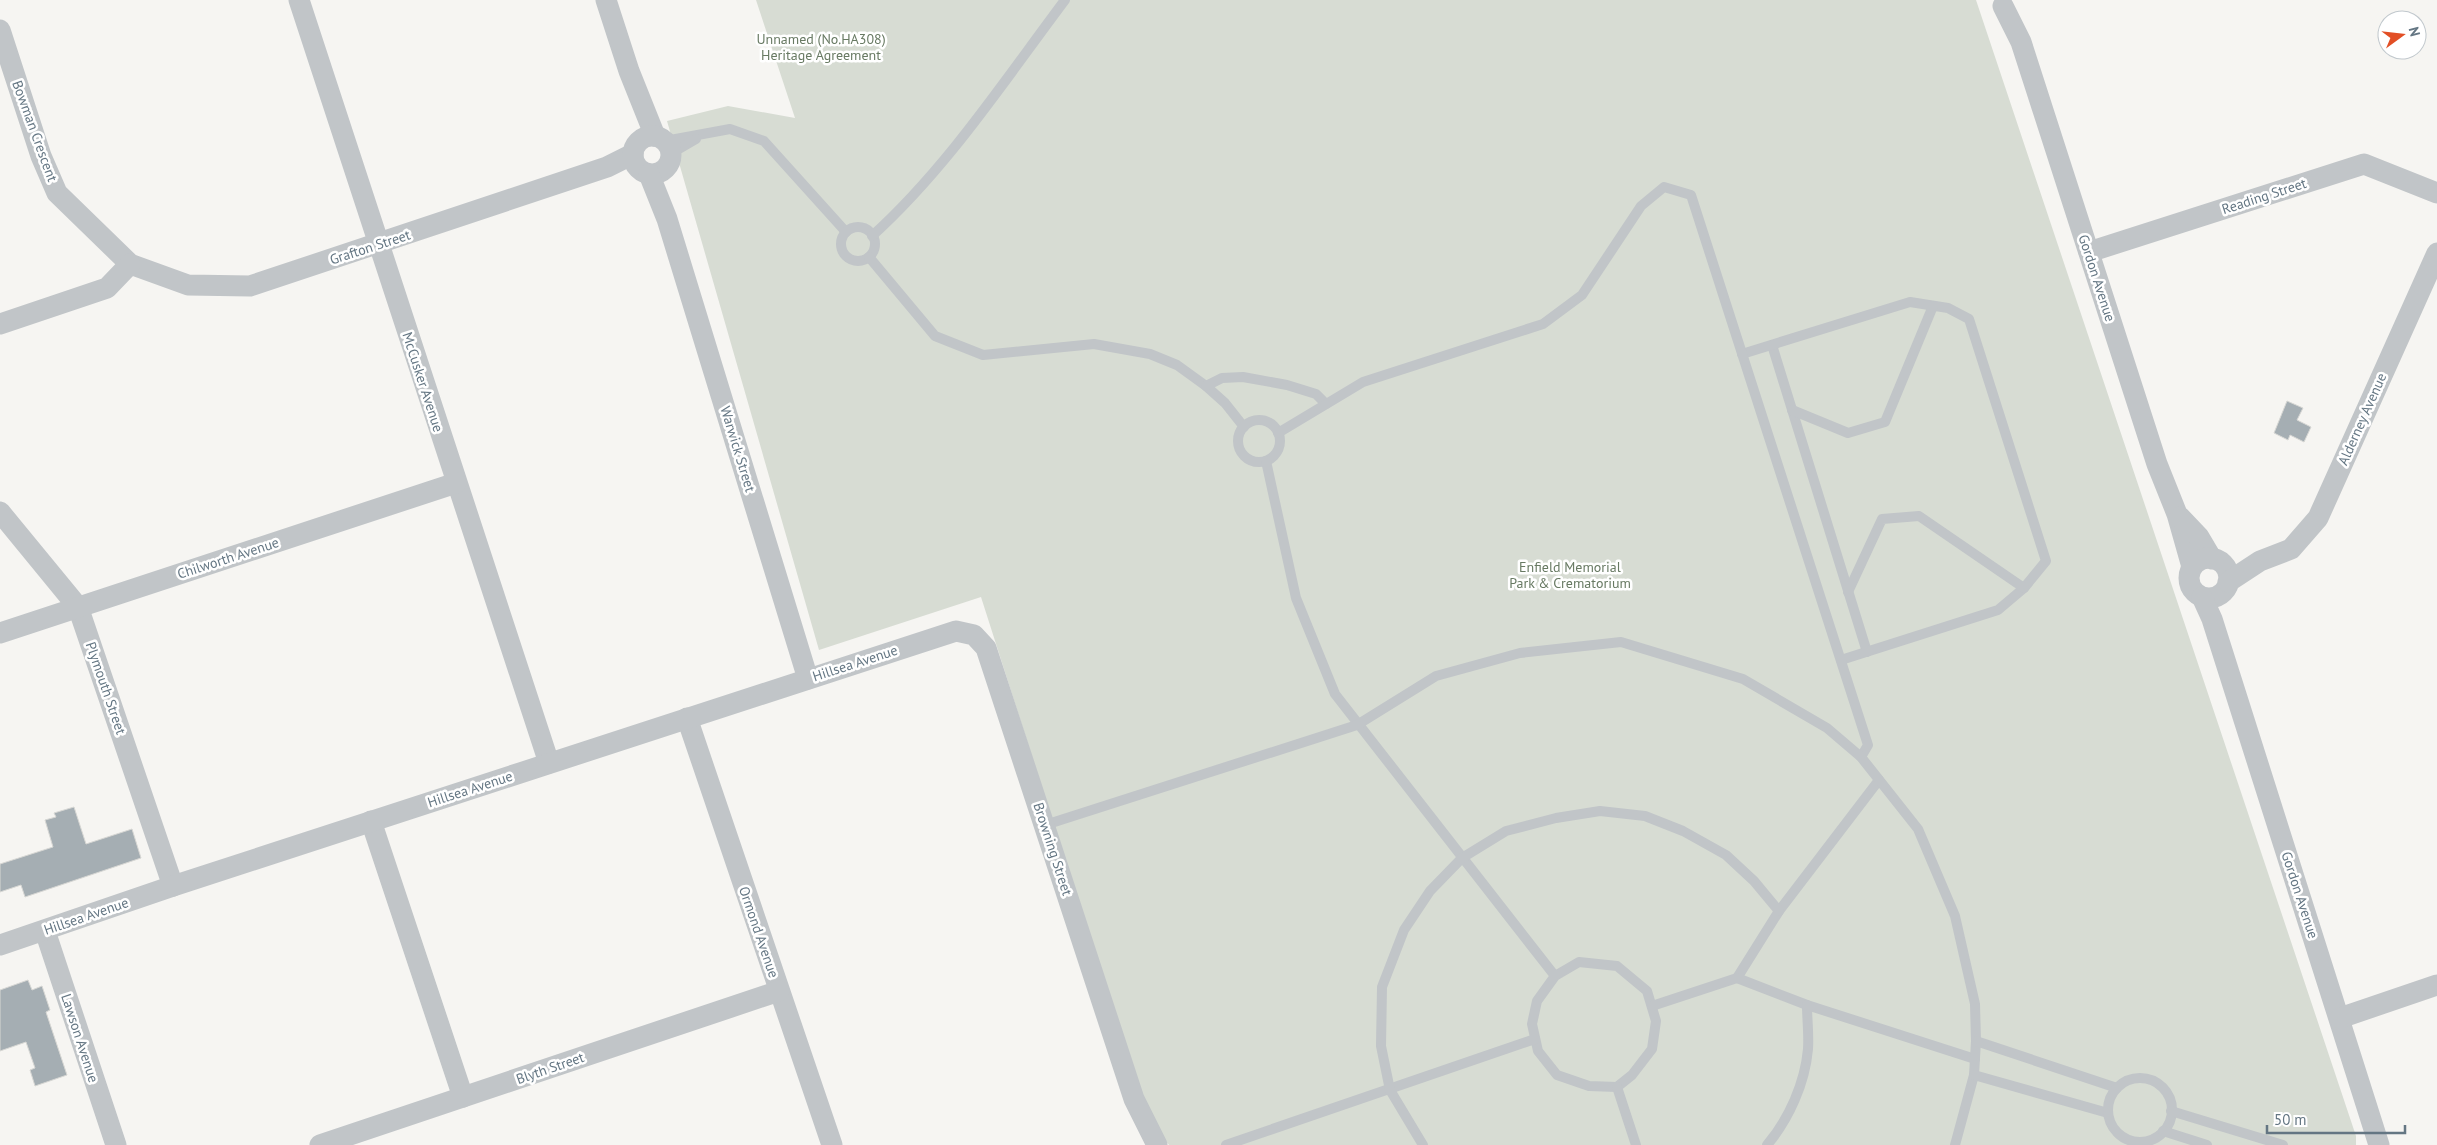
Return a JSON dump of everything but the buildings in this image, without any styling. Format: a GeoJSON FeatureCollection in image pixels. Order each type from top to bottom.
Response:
{"type":"FeatureCollection","features":[{"type":"Feature","properties":{"kind":"street","name":"McCusker Avenue"},"geometry":{"type":"LineString","coordinates":[[298,0],[549,763]]}},
{"type":"Feature","properties":{"kind":"street","name":"Warwick Street"},"geometry":{"type":"LineString","coordinates":[[606,0],[629,71],[652,154],[667,219],[808,679]]}},
{"type":"Feature","properties":{"kind":"street","name":"Gordon Avenue"},"geometry":{"type":"LineString","coordinates":[[2007,2],[2157,464],[2176,514],[2192,567],[2190,572],[2192,590],[2217,580]]}},
{"type":"Feature","properties":{"kind":"street","name":"Bowman Crescent"},"geometry":{"type":"LineString","coordinates":[[0,30],[41,156],[58,193],[130,264]]}},
{"type":"Feature","properties":{"kind":"street","name":"Grafton Street"},"geometry":{"type":"LineString","coordinates":[[130,264],[188,285],[250,286],[378,245],[607,167],[652,154]]}},
{"type":"Feature","properties":{"kind":"street","name":"Reading Street"},"geometry":{"type":"LineString","coordinates":[[2089,252],[2364,164],[2437,194]]}},
{"type":"Feature","properties":{"kind":"street","name":"Alderney Avenue"},"geometry":{"type":"LineString","coordinates":[[2192,567],[2201,560],[2217,580],[2291,549],[2318,518],[2437,252]]}},
{"type":"Feature","properties":{"kind":"street"},"geometry":{"type":"LineString","coordinates":[[0,324],[107,288],[130,264]]}},
{"type":"Feature","properties":{"kind":"street","name":"Chilworth Avenue"},"geometry":{"type":"LineString","coordinates":[[0,633],[456,483]]}},
{"type":"Feature","properties":{"kind":"street","name":"Plymouth Street"},"geometry":{"type":"LineString","coordinates":[[0,512],[78,607],[173,886]]}},
{"type":"Feature","properties":{"kind":"street","name":"Gordon Avenue"},"geometry":{"type":"LineString","coordinates":[[2176,514],[2199,537],[2217,580],[2226,630],[2224,659],[2340,1018],[2376,1141]]}},
{"type":"Feature","properties":{"kind":"street","name":"Browning Street"},"geometry":{"type":"LineString","coordinates":[[942,635],[956,631],[974,635],[986,648],[1134,1099],[1142,1145]]}},
{"type":"Feature","properties":{"kind":"street","name":"Hillsea Avenue"},"geometry":{"type":"LineString","coordinates":[[0,945],[173,886],[942,635]]}},
{"type":"Feature","properties":{"kind":"street","name":"Ormond Avenue"},"geometry":{"type":"LineString","coordinates":[[687,718],[832,1145]]}},
{"type":"Feature","properties":{"kind":"street"},"geometry":{"type":"LineString","coordinates":[[371,821],[464,1097]]}},
{"type":"Feature","properties":{"kind":"street","name":"Lawson Avenue"},"geometry":{"type":"LineString","coordinates":[[45,930],[116,1145]]}},
{"type":"Feature","properties":{"kind":"street"},"geometry":{"type":"LineString","coordinates":[[2340,1018],[2437,986]]}},
{"type":"Feature","properties":{"kind":"street","name":"Blyth Street"},"geometry":{"type":"LineString","coordinates":[[320,1145],[780,991]]}},
{"type":"Feature","properties":{"kind":"street","name":"Browning Street"},"geometry":{"type":"LineString","coordinates":[[1134,1099],[1157,1145]]}},
{"type":"Feature","properties":{"kind":"lane"},"geometry":{"type":"LineString","coordinates":[[872,236],[906,206],[1065,0]]}},
{"type":"Feature","properties":{"kind":"lane"},"geometry":{"type":"LineString","coordinates":[[652,154],[701,136],[730,129],[764,141],[846,232]]}},
{"type":"Feature","properties":{"kind":"lane"},"geometry":{"type":"LineString","coordinates":[[1278,432],[1364,382],[1544,324],[1582,294],[1641,206],[1664,187],[1691,195],[1868,745],[1861,757]]}},
{"type":"Feature","properties":{"kind":"lane"},"geometry":{"type":"LineString","coordinates":[[860,228],[872,236],[874,247],[869,257],[857,261],[845,256],[841,244],[846,232],[860,228]]}},
{"type":"Feature","properties":{"kind":"lane"},"geometry":{"type":"LineString","coordinates":[[869,257],[935,336],[983,354],[1094,344],[1150,354],[1177,365],[1206,386],[1225,403],[1244,427]]}},
{"type":"Feature","properties":{"kind":"lane"},"geometry":{"type":"LineString","coordinates":[[1742,354],[1910,302],[1948,308],[1969,319],[2046,562],[2024,588],[1998,610],[1841,660]]}},
{"type":"Feature","properties":{"kind":"lane"},"geometry":{"type":"LineString","coordinates":[[1792,410],[1848,433],[1884,422],[1934,306]]}},
{"type":"Feature","properties":{"kind":"lane"},"geometry":{"type":"LineString","coordinates":[[1772,344],[1867,652]]}},
{"type":"Feature","properties":{"kind":"lane"},"geometry":{"type":"LineString","coordinates":[[1206,386],[1222,378],[1243,377],[1287,385],[1316,394],[1326,404]]}},
{"type":"Feature","properties":{"kind":"lane"},"geometry":{"type":"LineString","coordinates":[[1262,421],[1272,425],[1278,432],[1280,442],[1277,452],[1266,461],[1253,461],[1242,453],[1239,439],[1244,427],[1253,422],[1262,421]]}},
{"type":"Feature","properties":{"kind":"lane"},"geometry":{"type":"LineString","coordinates":[[1266,461],[1296,598],[1335,694],[1357,725],[1555,976]]}},
{"type":"Feature","properties":{"kind":"lane"},"geometry":{"type":"LineString","coordinates":[[1848,592],[1882,519],[1919,516],[2024,588]]}},
{"type":"Feature","properties":{"kind":"lane"},"geometry":{"type":"LineString","coordinates":[[1045,825],[1357,725],[1436,676],[1520,653],[1621,642],[1744,679],[1827,728],[1861,757],[1918,829],[1955,916],[1975,1004],[1976,1041],[1974,1075],[1955,1145]]}},
{"type":"Feature","properties":{"kind":"lane"},"geometry":{"type":"LineString","coordinates":[[1737,978],[1779,911],[1879,780]]}},
{"type":"Feature","properties":{"kind":"lane"},"geometry":{"type":"LineString","coordinates":[[1423,1145],[1390,1090],[1381,1046],[1382,987],[1404,930],[1430,891],[1462,858],[1506,831],[1556,818],[1600,811],[1645,816],[1683,831],[1726,855],[1754,881],[1779,911]]}},
{"type":"Feature","properties":{"kind":"lane"},"geometry":{"type":"LineString","coordinates":[[1580,962],[1617,966],[1647,991],[1656,1021],[1652,1049],[1632,1075],[1617,1087],[1589,1086],[1557,1075],[1538,1051],[1532,1024],[1537,1001],[1555,976],[1580,962]]}},
{"type":"Feature","properties":{"kind":"lane"},"geometry":{"type":"LineString","coordinates":[[1652,1006],[1737,978],[1807,1005],[1975,1059]]}},
{"type":"Feature","properties":{"kind":"lane"},"geometry":{"type":"LineString","coordinates":[[1767,1145],[1776,1135],[1798,1094],[1808,1049],[1807,1005]]}},
{"type":"Feature","properties":{"kind":"lane"},"geometry":{"type":"LineString","coordinates":[[1226,1145],[1535,1039]]}},
{"type":"Feature","properties":{"kind":"lane"},"geometry":{"type":"LineString","coordinates":[[1976,1041],[2117,1088]]}},
{"type":"Feature","properties":{"kind":"lane"},"geometry":{"type":"LineString","coordinates":[[1974,1075],[2108,1113]]}},
{"type":"Feature","properties":{"kind":"lane"},"geometry":{"type":"LineString","coordinates":[[2131,1079],[2148,1080],[2156,1083],[2167,1095],[2171,1111],[2169,1122],[2164,1131],[2148,1141],[2130,1140],[2115,1130],[2108,1113],[2108,1104],[2117,1088],[2131,1079]]}},
{"type":"Feature","properties":{"kind":"lane"},"geometry":{"type":"LineString","coordinates":[[1617,1087],[1636,1145]]}},
{"type":"Feature","properties":{"kind":"lane"},"geometry":{"type":"LineString","coordinates":[[2171,1111],[2283,1145]]}},
{"type":"Feature","properties":{"kind":"lane"},"geometry":{"type":"LineString","coordinates":[[2164,1131],[2207,1145]]}},
{"type":"Feature","properties":{"kind":"green space","name":"Enfield Memorial Park & Crematorium"},"geometry":{"type":"Polygon","coordinates":[[[756,0],[1976,0],[2356,1136],[2356,1145],[1169,1145],[1147,1116],[981,597],[819,650],[667,121],[728,106],[795,118],[756,0]]]}},
{"type":"Feature","properties":{"kind":"park label","name":"Unnamed (No.HA308) Heritage Agreement"},"geometry":{"type":"Point","coordinates":[821,48]}}]}
